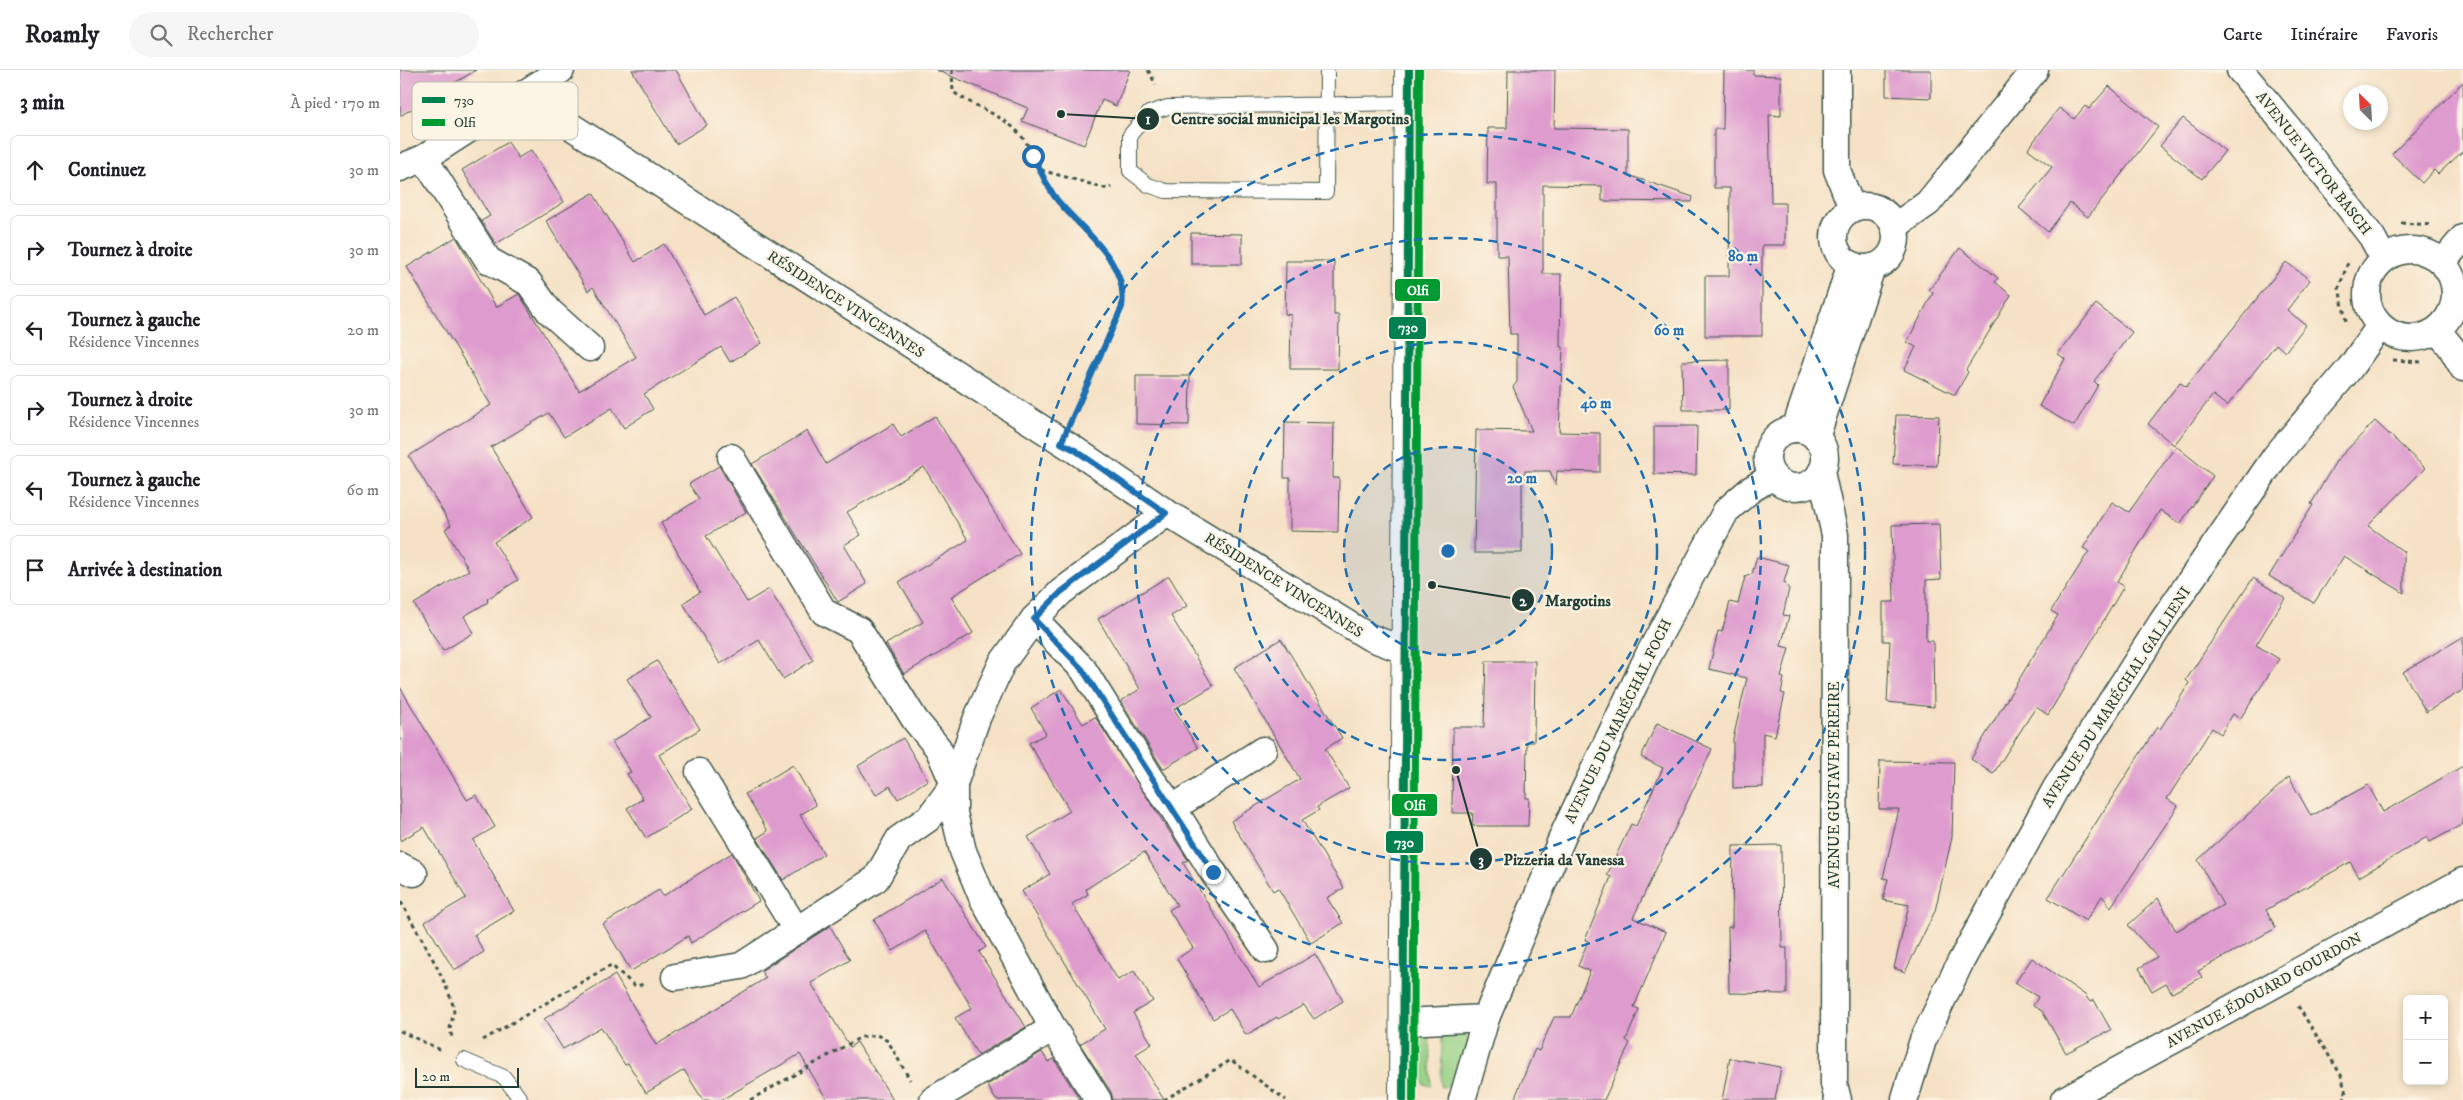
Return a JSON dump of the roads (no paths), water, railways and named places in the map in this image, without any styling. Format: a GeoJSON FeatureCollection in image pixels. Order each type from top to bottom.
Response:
{"type":"FeatureCollection","features":[{"type":"Feature","properties":{"kind":"street"},"geometry":{"type":"LineString","coordinates":[[543,82],[561,70]]}},
{"type":"Feature","properties":{"kind":"street"},"geometry":{"type":"LineString","coordinates":[[1403,1100],[1409,70]]}},
{"type":"Feature","properties":{"kind":"street"},"geometry":{"type":"LineString","coordinates":[[1837,70],[1837,170],[1852,208]]}},
{"type":"Feature","properties":{"kind":"street"},"geometry":{"type":"LineString","coordinates":[[1894,227],[1928,203],[2035,70]]}},
{"type":"Feature","properties":{"kind":"street","name":"AVENUE VICTOR BASCH"},"geometry":{"type":"LineString","coordinates":[[2240,70],[2286,125],[2361,224],[2384,259]]}},
{"type":"Feature","properties":{"kind":"street","name":"RÉSIDENCE VINCENNES"},"geometry":{"type":"LineString","coordinates":[[578,131],[1061,443],[1075,450],[1166,513],[1369,637],[1406,651]]}},
{"type":"Feature","properties":{"kind":"street"},"geometry":{"type":"LineString","coordinates":[[400,168],[424,158],[452,140]]}},
{"type":"Feature","properties":{"kind":"street"},"geometry":{"type":"LineString","coordinates":[[424,158],[488,260],[529,283],[549,311],[590,348]]}},
{"type":"Feature","properties":{"kind":"street"},"geometry":{"type":"LineString","coordinates":[[1862,206],[1882,211],[1894,227],[1894,247],[1889,256],[1861,265],[1837,250],[1834,231],[1844,214],[1852,208],[1862,206]]}},
{"type":"Feature","properties":{"kind":"street"},"geometry":{"type":"LineString","coordinates":[[2442,263],[2463,238]]}},
{"type":"Feature","properties":{"kind":"street"},"geometry":{"type":"LineString","coordinates":[[2415,250],[2430,254],[2442,263],[2451,275],[2455,290],[2454,305],[2448,319],[2437,330],[2423,337],[2408,338],[2393,334],[2380,326],[2372,313],[2368,299],[2369,284],[2375,269],[2384,259],[2400,252],[2415,250]]}},
{"type":"Feature","properties":{"kind":"street"},"geometry":{"type":"LineString","coordinates":[[1805,433],[1861,265]]}},
{"type":"Feature","properties":{"kind":"street","name":"AVENUE DU MARÉCHAL GALLIENI"},"geometry":{"type":"LineString","coordinates":[[1905,1100],[1923,1040],[1960,963],[2056,788],[2162,622],[2275,457],[2350,368],[2380,326]]}},
{"type":"Feature","properties":{"kind":"street"},"geometry":{"type":"LineString","coordinates":[[2437,330],[2451,347],[2463,368]]}},
{"type":"Feature","properties":{"kind":"street"},"geometry":{"type":"LineString","coordinates":[[1805,433],[1824,454],[1821,472],[1807,485],[1798,487],[1788,486],[1773,476],[1767,459],[1768,450],[1778,435],[1805,433]]}},
{"type":"Feature","properties":{"kind":"street"},"geometry":{"type":"LineString","coordinates":[[731,457],[824,612],[859,630],[916,720],[938,748],[954,784],[954,813],[963,851],[982,897],[1053,1028],[1098,1100]]}},
{"type":"Feature","properties":{"kind":"street","name":"AVENUE GUSTAVE PEREIRE"},"geometry":{"type":"LineString","coordinates":[[1821,472],[1834,535],[1834,1084],[1838,1100]]}},
{"type":"Feature","properties":{"kind":"street","name":"AVENUE DU MARÉCHAL FOCH"},"geometry":{"type":"LineString","coordinates":[[1462,1100],[1486,1018],[1565,831],[1648,656],[1726,511],[1750,490],[1773,476]]}},
{"type":"Feature","properties":{"kind":"street"},"geometry":{"type":"LineString","coordinates":[[675,977],[741,966],[876,879],[899,839],[929,818],[954,784],[977,718],[1002,663],[1034,619],[1061,592],[1166,513]]}},
{"type":"Feature","properties":{"kind":"street"},"geometry":{"type":"LineString","coordinates":[[1034,619],[1082,669],[1152,780],[1173,808],[1213,872],[1266,950]]}},
{"type":"Feature","properties":{"kind":"street"},"geometry":{"type":"LineString","coordinates":[[1173,808],[1263,750]]}},
{"type":"Feature","properties":{"kind":"street"},"geometry":{"type":"LineString","coordinates":[[700,772],[797,931]]}},
{"type":"Feature","properties":{"kind":"street","name":"AVENUE ÉDOUARD GOURDON"},"geometry":{"type":"LineString","coordinates":[[2064,1100],[2463,881]]}},
{"type":"Feature","properties":{"kind":"street"},"geometry":{"type":"LineString","coordinates":[[1404,1022],[1486,1018]]}},
{"type":"Feature","properties":{"kind":"street"},"geometry":{"type":"LineString","coordinates":[[932,1100],[1053,1028]]}},
{"type":"Feature","properties":{"kind":"lane"},"geometry":{"type":"LineString","coordinates":[[1327,70],[1327,104],[1326,192],[1166,191],[1148,185],[1130,171],[1130,135],[1149,113],[1168,107],[1327,104],[1409,104]]}},
{"type":"Feature","properties":{"kind":"lane"},"geometry":{"type":"LineString","coordinates":[[468,1054],[504,1077],[521,1100]]}},
{"type":"Feature","properties":{"kind":"place","name":"Centre social municipal les Margotins"},"geometry":{"type":"Point","coordinates":[1061,114]}},
{"type":"Feature","properties":{"kind":"place","name":"Margotins"},"geometry":{"type":"Point","coordinates":[1432,585]}},
{"type":"Feature","properties":{"kind":"place","name":"Pizzeria da Vanessa"},"geometry":{"type":"Point","coordinates":[1456,770]}}]}
